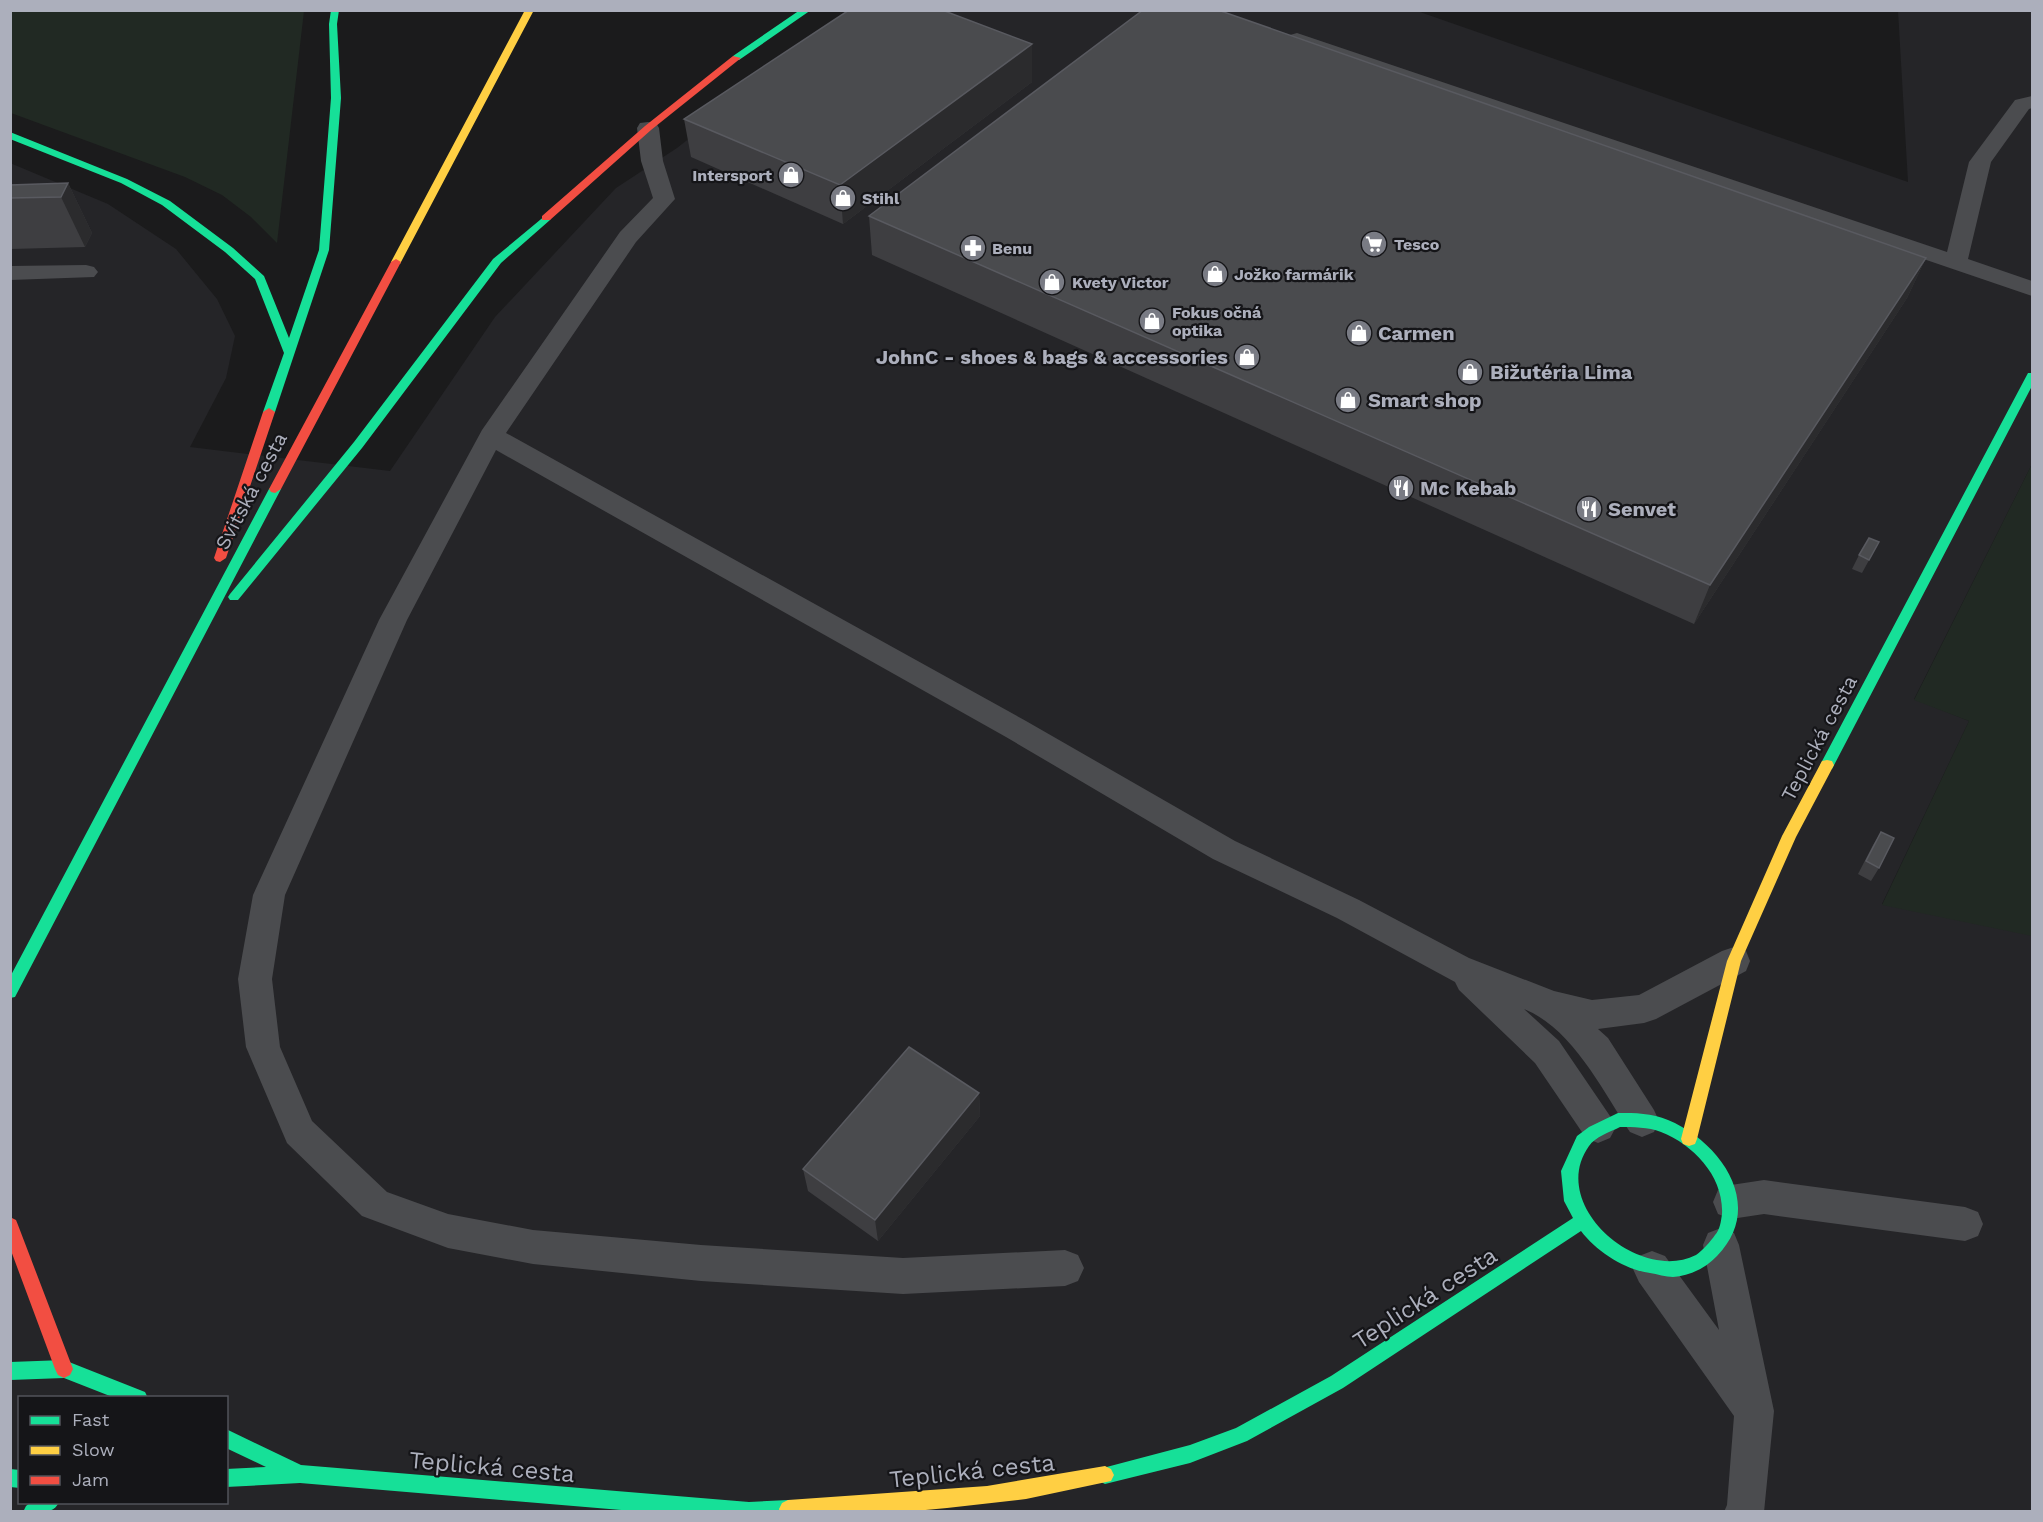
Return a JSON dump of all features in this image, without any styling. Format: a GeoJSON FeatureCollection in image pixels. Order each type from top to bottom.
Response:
{"type":"FeatureCollection","features":[{"type":"Feature","properties":{"kind":"main road"},"geometry":{"type":"LineString","coordinates":[[186,657],[324,250],[336,98],[333,24],[335,10]]}},
{"type":"Feature","properties":{"kind":"main road","name":"Svitská cesta"},"geometry":{"type":"LineString","coordinates":[[10,992],[530,10]]}},
{"type":"Feature","properties":{"kind":"main road"},"geometry":{"type":"LineString","coordinates":[[186,657],[358,445],[497,261],[648,128],[723,67],[807,10]]}},
{"type":"Feature","properties":{"kind":"main road"},"geometry":{"type":"LineString","coordinates":[[10,135],[124,181],[166,203],[229,250],[260,278],[290,355]]}},
{"type":"Feature","properties":{"kind":"main road","name":"Teplická cesta"},"geometry":{"type":"LineString","coordinates":[[1689,1139],[1734,961],[1789,836],[1898,634],[2032,376]]}},
{"type":"Feature","properties":{"kind":"main road"},"geometry":{"type":"LineString","coordinates":[[1618,1120],[1642,1120],[1666,1126],[1689,1139],[1709,1157],[1724,1179],[1731,1202],[1730,1225],[1721,1245],[1705,1261],[1680,1269],[1652,1269],[1625,1260],[1600,1243],[1581,1222],[1571,1200],[1568,1177],[1571,1156],[1582,1139],[1598,1127],[1618,1120]]}},
{"type":"Feature","properties":{"kind":"main road","name":"Teplická cesta"},"geometry":{"type":"LineString","coordinates":[[228,1478],[300,1474],[749,1511],[933,1501],[1059,1486],[1191,1454],[1240,1435],[1337,1382],[1581,1222]]}},
{"type":"Feature","properties":{"kind":"main road"},"geometry":{"type":"LineString","coordinates":[[10,1225],[64,1369]]}},
{"type":"Feature","properties":{"kind":"main road"},"geometry":{"type":"LineString","coordinates":[[10,1371],[64,1369],[134,1396]]}},
{"type":"Feature","properties":{"kind":"main road","name":"Teplická cesta"},"geometry":{"type":"LineString","coordinates":[[228,1439],[300,1474]]}},
{"type":"Feature","properties":{"kind":"main road"},"geometry":{"type":"LineString","coordinates":[[32,1512],[48,1504]]}},
{"type":"Feature","properties":{"kind":"lane"},"geometry":{"type":"LineString","coordinates":[[1281,33],[1956,261],[2032,289]]}},
{"type":"Feature","properties":{"kind":"lane"},"geometry":{"type":"LineString","coordinates":[[1956,261],[1980,162],[2022,104],[2032,102]]}},
{"type":"Feature","properties":{"kind":"lane"},"geometry":{"type":"LineString","coordinates":[[648,128],[652,162],[664,200],[628,237],[491,436],[393,620],[268,895],[255,979],[263,1047],[299,1132],[375,1204],[448,1231],[533,1247],[701,1263],[903,1276],[1065,1268]]}},
{"type":"Feature","properties":{"kind":"lane"},"geometry":{"type":"LineString","coordinates":[[10,273],[86,272]]}},
{"type":"Feature","properties":{"kind":"lane"},"geometry":{"type":"LineString","coordinates":[[491,436],[1016,729],[1224,850],[1348,909],[1457,969],[1552,1005],[1592,1015],[1644,1009],[1734,961]]}},
{"type":"Feature","properties":{"kind":"lane"},"geometry":{"type":"LineString","coordinates":[[1457,969],[1547,1052],[1598,1127]]}},
{"type":"Feature","properties":{"kind":"lane"},"geometry":{"type":"LineString","coordinates":[[1552,1005],[1596,1049],[1642,1120]]}},
{"type":"Feature","properties":{"kind":"lane"},"geometry":{"type":"LineString","coordinates":[[1731,1202],[1764,1197],[1965,1224]]}},
{"type":"Feature","properties":{"kind":"lane"},"geometry":{"type":"LineString","coordinates":[[1721,1245],[1754,1411],[1747,1505],[1744,1512]]}},
{"type":"Feature","properties":{"kind":"lane"},"geometry":{"type":"LineString","coordinates":[[1652,1269],[1754,1411]]}},
{"type":"Feature","properties":{"kind":"shaded area"},"geometry":{"type":"Polygon","coordinates":[[[10,11],[304,11],[277,243],[251,217],[222,195],[185,177],[11,113],[10,11]]]}},
{"type":"Feature","properties":{"kind":"shaded area"},"geometry":{"type":"Polygon","coordinates":[[[861,11],[1417,11],[1908,182],[1898,11],[2032,11],[2032,464],[1914,699],[1969,721],[1882,904],[2032,934],[2032,1511],[11,1511],[10,163],[108,204],[176,249],[217,299],[235,336],[226,378],[190,447],[390,471],[495,317],[616,188],[677,148],[838,22],[861,11]]]}},
{"type":"Feature","properties":{"kind":"shaded area"},"geometry":{"type":"Polygon","coordinates":[[[2032,464],[2032,936],[1882,905],[1969,721],[1914,700],[2032,464]]]}},
{"type":"Feature","properties":{"kind":"building"},"geometry":{"type":"Polygon","coordinates":[[[849,10],[942,10],[1032,44],[840,185],[684,119],[849,10]]]}},
{"type":"Feature","properties":{"kind":"building"},"geometry":{"type":"Polygon","coordinates":[[[1143,10],[1218,10],[1926,258],[1710,585],[869,216],[1143,10]]]}},
{"type":"Feature","properties":{"kind":"building"},"geometry":{"type":"Polygon","coordinates":[[[68,183],[61,197],[10,198],[10,185],[68,183]]]}},
{"type":"Feature","properties":{"kind":"building"},"geometry":{"type":"Polygon","coordinates":[[[1869,538],[1879,542],[1869,560],[1859,555],[1869,538]]]}},
{"type":"Feature","properties":{"kind":"building"},"geometry":{"type":"Polygon","coordinates":[[[1881,832],[1894,838],[1879,868],[1866,861],[1881,832]]]}},
{"type":"Feature","properties":{"kind":"building"},"geometry":{"type":"Polygon","coordinates":[[[909,1047],[979,1093],[875,1220],[803,1169],[909,1047]]]}},
{"type":"Feature","properties":{"kind":"traffic: fast"},"geometry":{"type":"LineString","coordinates":[[269,412],[324,250],[336,98],[333,24],[335,10]]}},
{"type":"Feature","properties":{"kind":"traffic: fast"},"geometry":{"type":"LineString","coordinates":[[736,58],[807,10]]}},
{"type":"Feature","properties":{"kind":"traffic: fast"},"geometry":{"type":"LineString","coordinates":[[10,135],[124,181],[166,203],[229,250],[260,278],[290,355]]}},
{"type":"Feature","properties":{"kind":"traffic: fast"},"geometry":{"type":"LineString","coordinates":[[234,597],[358,445],[497,261],[546,218]]}},
{"type":"Feature","properties":{"kind":"traffic: fast"},"geometry":{"type":"LineString","coordinates":[[1827,765],[2032,376]]}},
{"type":"Feature","properties":{"kind":"traffic: fast"},"geometry":{"type":"LineString","coordinates":[[10,992],[275,489]]}},
{"type":"Feature","properties":{"kind":"traffic: fast"},"geometry":{"type":"LineString","coordinates":[[1618,1120],[1652,1122],[1679,1133],[1708,1156],[1719,1171],[1727,1187],[1731,1204],[1730,1222],[1723,1239],[1702,1261],[1673,1269],[1643,1264],[1613,1250],[1588,1228],[1572,1201],[1569,1171],[1583,1141],[1618,1120]]}},
{"type":"Feature","properties":{"kind":"traffic: fast"},"geometry":{"type":"LineString","coordinates":[[1105,1475],[1190,1454],[1241,1435],[1337,1382],[1581,1222]]}},
{"type":"Feature","properties":{"kind":"traffic: fast"},"geometry":{"type":"LineString","coordinates":[[10,1371],[64,1369],[134,1396]]}},
{"type":"Feature","properties":{"kind":"traffic: fast"},"geometry":{"type":"LineString","coordinates":[[228,1439],[298,1473]]}},
{"type":"Feature","properties":{"kind":"traffic: fast"},"geometry":{"type":"LineString","coordinates":[[228,1478],[300,1474],[749,1511],[788,1509]]}},
{"type":"Feature","properties":{"kind":"traffic: fast"},"geometry":{"type":"LineString","coordinates":[[10,1478],[18,1479]]}},
{"type":"Feature","properties":{"kind":"traffic: fast"},"geometry":{"type":"LineString","coordinates":[[32,1512],[46,1504]]}},
{"type":"Feature","properties":{"kind":"traffic: slow"},"geometry":{"type":"LineString","coordinates":[[396,262],[530,10]]}},
{"type":"Feature","properties":{"kind":"traffic: slow"},"geometry":{"type":"LineString","coordinates":[[1689,1139],[1734,961],[1789,836],[1827,765]]}},
{"type":"Feature","properties":{"kind":"traffic: slow"},"geometry":{"type":"LineString","coordinates":[[788,1509],[987,1495],[1105,1475]]}},
{"type":"Feature","properties":{"kind":"traffic: jam"},"geometry":{"type":"LineString","coordinates":[[546,218],[648,128],[736,58]]}},
{"type":"Feature","properties":{"kind":"traffic: jam"},"geometry":{"type":"LineString","coordinates":[[275,489],[396,262]]}},
{"type":"Feature","properties":{"kind":"traffic: jam"},"geometry":{"type":"LineString","coordinates":[[220,558],[269,412]]}},
{"type":"Feature","properties":{"kind":"traffic: jam"},"geometry":{"type":"LineString","coordinates":[[10,1225],[64,1369]]}},
{"type":"Feature","properties":{"kind":"place","name":"Intersport"},"geometry":{"type":"Point","coordinates":[791,175]}},
{"type":"Feature","properties":{"kind":"place","name":"Stihl"},"geometry":{"type":"Point","coordinates":[843,198]}},
{"type":"Feature","properties":{"kind":"place","name":"Tesco"},"geometry":{"type":"Point","coordinates":[1374,244]}},
{"type":"Feature","properties":{"kind":"place","name":"Benu"},"geometry":{"type":"Point","coordinates":[973,248]}},
{"type":"Feature","properties":{"kind":"place","name":"Jožko farmárik"},"geometry":{"type":"Point","coordinates":[1215,274]}},
{"type":"Feature","properties":{"kind":"place","name":"Kvety Victor"},"geometry":{"type":"Point","coordinates":[1052,282]}},
{"type":"Feature","properties":{"kind":"place","name":"Fokus očná optika"},"geometry":{"type":"Point","coordinates":[1152,321]}},
{"type":"Feature","properties":{"kind":"place","name":"Carmen"},"geometry":{"type":"Point","coordinates":[1359,333]}},
{"type":"Feature","properties":{"kind":"place","name":"JohnC - shoes & bags & accessories"},"geometry":{"type":"Point","coordinates":[1247,357]}},
{"type":"Feature","properties":{"kind":"place","name":"Bižutéria Lima"},"geometry":{"type":"Point","coordinates":[1470,372]}},
{"type":"Feature","properties":{"kind":"place","name":"Smart shop"},"geometry":{"type":"Point","coordinates":[1348,400]}},
{"type":"Feature","properties":{"kind":"place","name":"Mc Kebab"},"geometry":{"type":"Point","coordinates":[1401,488]}},
{"type":"Feature","properties":{"kind":"place","name":"Senvet"},"geometry":{"type":"Point","coordinates":[1589,509]}}]}
